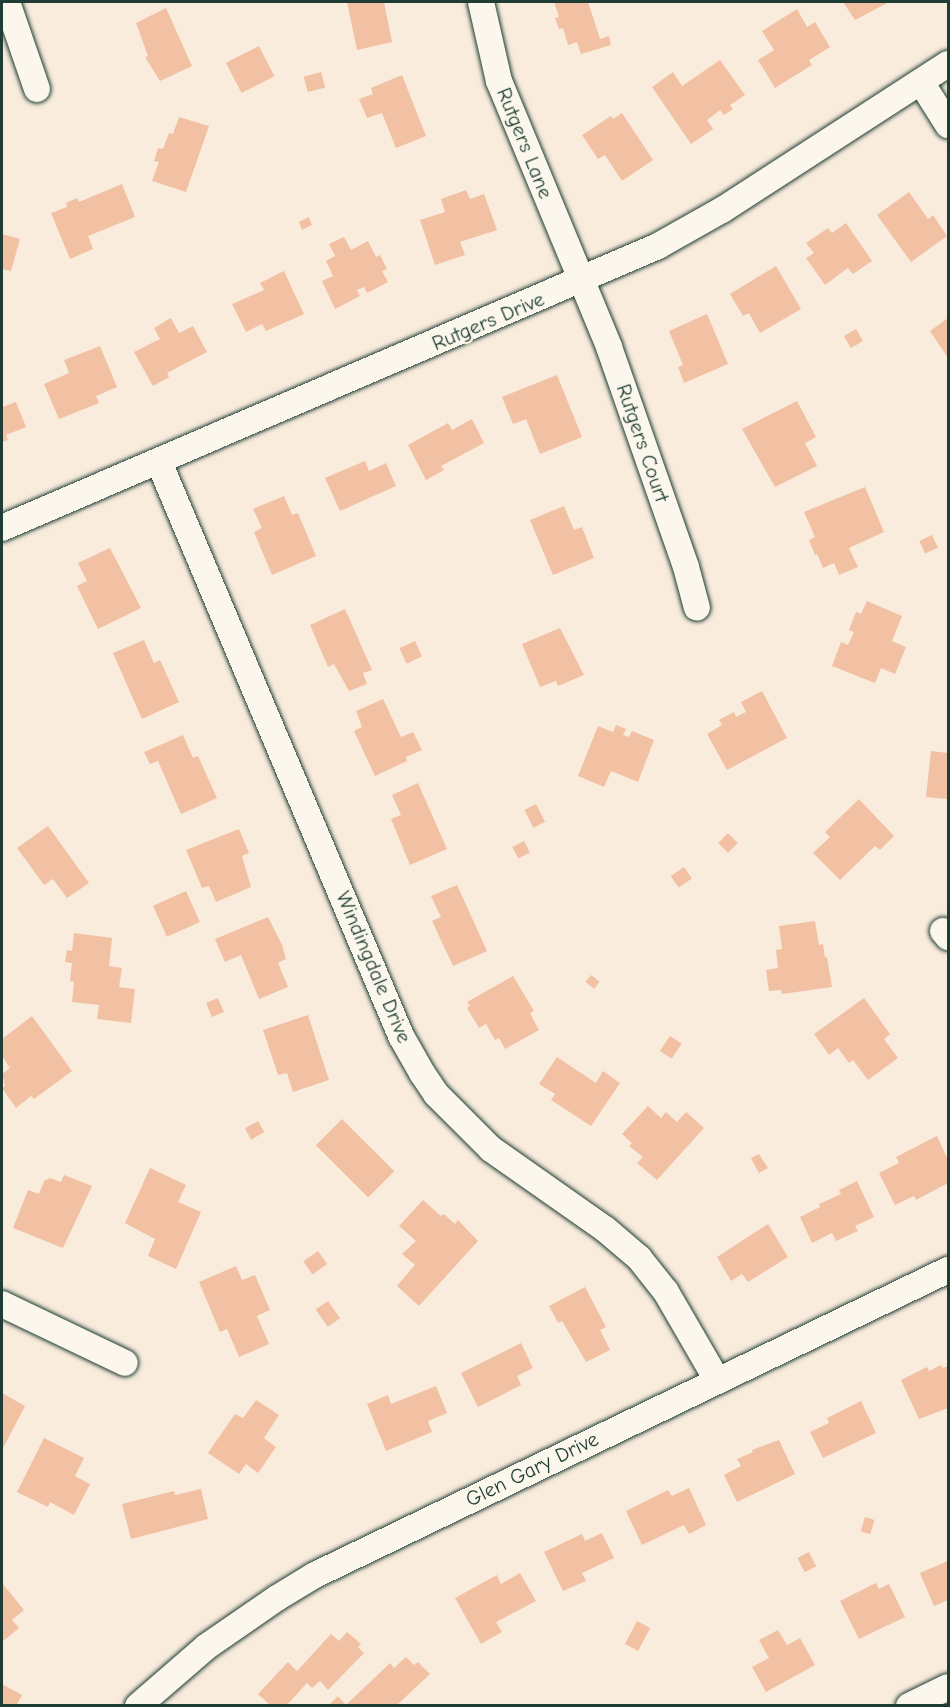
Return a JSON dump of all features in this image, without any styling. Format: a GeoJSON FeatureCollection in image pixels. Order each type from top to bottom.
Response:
{"type":"FeatureCollection","features":[{"type":"Feature","properties":{"kind":"street"},"geometry":{"type":"LineString","coordinates":[[7,2],[37,89]]}},
{"type":"Feature","properties":{"kind":"street","name":"Rutgers Lane"},"geometry":{"type":"LineString","coordinates":[[481,2],[499,81],[582,281]]}},
{"type":"Feature","properties":{"kind":"street","name":"Rutgers Drive"},"geometry":{"type":"LineString","coordinates":[[2,528],[582,281],[658,246],[722,210],[948,64]]}},
{"type":"Feature","properties":{"kind":"street"},"geometry":{"type":"LineString","coordinates":[[921,82],[948,125]]}},
{"type":"Feature","properties":{"kind":"street","name":"Rutgers Court"},"geometry":{"type":"LineString","coordinates":[[582,281],[609,347],[686,567],[697,608]]}},
{"type":"Feature","properties":{"kind":"street","name":"Windingdale Drive"},"geometry":{"type":"LineString","coordinates":[[159,462],[401,1036],[422,1073],[436,1094],[491,1149],[605,1228],[639,1258],[666,1292],[717,1380]]}},
{"type":"Feature","properties":{"kind":"street","name":"Glen Gary Drive"},"geometry":{"type":"LineString","coordinates":[[138,1706],[206,1647],[315,1575],[948,1270]]}},
{"type":"Feature","properties":{"kind":"street"},"geometry":{"type":"LineString","coordinates":[[2,1304],[124,1364]]}},
{"type":"Feature","properties":{"kind":"street"},"geometry":{"type":"LineString","coordinates":[[909,1706],[948,1687]]}},
{"type":"Feature","properties":{"kind":"building"},"geometry":{"type":"Polygon","coordinates":[[[347,2],[384,2],[392,42],[357,50],[347,2]]]}},
{"type":"Feature","properties":{"kind":"building"},"geometry":{"type":"Polygon","coordinates":[[[554,2],[588,2],[600,39],[609,36],[611,45],[581,54],[577,42],[568,45],[563,28],[559,29],[555,18],[559,17],[554,2]]]}},
{"type":"Feature","properties":{"kind":"building"},"geometry":{"type":"Polygon","coordinates":[[[843,2],[889,2],[855,20],[843,2]]]}},
{"type":"Feature","properties":{"kind":"building"},"geometry":{"type":"Polygon","coordinates":[[[166,8],[192,66],[160,81],[145,57],[148,56],[136,23],[166,8]]]}},
{"type":"Feature","properties":{"kind":"building"},"geometry":{"type":"Polygon","coordinates":[[[797,9],[807,27],[815,22],[830,47],[809,60],[812,65],[775,88],[758,60],[774,50],[762,31],[797,9]]]}},
{"type":"Feature","properties":{"kind":"building"},"geometry":{"type":"Polygon","coordinates":[[[259,46],[274,76],[241,93],[226,63],[259,46]]]}},
{"type":"Feature","properties":{"kind":"building"},"geometry":{"type":"Polygon","coordinates":[[[720,60],[745,95],[730,105],[733,109],[724,115],[720,110],[707,120],[713,129],[691,144],[652,87],[673,72],[682,86],[720,60]]]}},
{"type":"Feature","properties":{"kind":"building"},"geometry":{"type":"Polygon","coordinates":[[[321,72],[325,87],[308,92],[304,77],[321,72]]]}},
{"type":"Feature","properties":{"kind":"building"},"geometry":{"type":"Polygon","coordinates":[[[402,75],[426,136],[396,148],[382,113],[367,118],[359,99],[373,94],[371,88],[402,75]]]}},
{"type":"Feature","properties":{"kind":"building"},"geometry":{"type":"Polygon","coordinates":[[[622,113],[653,160],[622,181],[605,155],[598,159],[582,135],[611,116],[613,119],[622,113]]]}},
{"type":"Feature","properties":{"kind":"building"},"geometry":{"type":"Polygon","coordinates":[[[179,117],[209,126],[186,192],[152,181],[159,162],[154,161],[158,148],[163,149],[169,133],[173,134],[179,117]]]}},
{"type":"Feature","properties":{"kind":"building"},"geometry":{"type":"Polygon","coordinates":[[[122,184],[135,217],[88,236],[93,249],[70,259],[51,213],[67,207],[66,203],[77,198],[79,202],[122,184]]]}},
{"type":"Feature","properties":{"kind":"building"},"geometry":{"type":"Polygon","coordinates":[[[466,190],[470,199],[484,194],[497,230],[460,242],[465,255],[435,265],[420,220],[445,212],[441,199],[466,190]]]}},
{"type":"Feature","properties":{"kind":"building"},"geometry":{"type":"Polygon","coordinates":[[[909,192],[928,219],[933,215],[947,236],[911,262],[877,215],[909,192]]]}},
{"type":"Feature","properties":{"kind":"building"},"geometry":{"type":"Polygon","coordinates":[[[309,217],[312,225],[302,230],[299,222],[309,217]]]}},
{"type":"Feature","properties":{"kind":"building"},"geometry":{"type":"Polygon","coordinates":[[[846,223],[872,261],[853,274],[848,268],[825,285],[806,258],[814,253],[806,243],[828,228],[832,233],[846,223]]]}},
{"type":"Feature","properties":{"kind":"building"},"geometry":{"type":"Polygon","coordinates":[[[2,234],[20,239],[11,271],[2,269],[2,234]]]}},
{"type":"Feature","properties":{"kind":"building"},"geometry":{"type":"Polygon","coordinates":[[[344,237],[351,250],[368,241],[376,257],[380,255],[387,269],[382,271],[388,282],[367,293],[364,287],[357,290],[360,296],[335,309],[322,281],[333,276],[326,261],[335,256],[329,244],[344,237]]]}},
{"type":"Feature","properties":{"kind":"building"},"geometry":{"type":"Polygon","coordinates":[[[776,266],[801,309],[760,333],[749,313],[743,316],[730,294],[776,266]]]}},
{"type":"Feature","properties":{"kind":"building"},"geometry":{"type":"Polygon","coordinates":[[[284,271],[304,314],[266,331],[262,324],[246,332],[232,304],[264,290],[260,283],[284,271]]]}},
{"type":"Feature","properties":{"kind":"building"},"geometry":{"type":"Polygon","coordinates":[[[707,314],[728,364],[684,383],[678,367],[683,365],[669,331],[707,314]]]}},
{"type":"Feature","properties":{"kind":"building"},"geometry":{"type":"Polygon","coordinates":[[[171,318],[179,333],[193,326],[207,352],[167,373],[169,377],[153,386],[134,352],[160,339],[154,328],[171,318]]]}},
{"type":"Feature","properties":{"kind":"building"},"geometry":{"type":"Polygon","coordinates":[[[948,318],[948,358],[930,331],[948,318]]]}},
{"type":"Feature","properties":{"kind":"building"},"geometry":{"type":"Polygon","coordinates":[[[856,329],[863,341],[851,348],[844,336],[856,329]]]}},
{"type":"Feature","properties":{"kind":"building"},"geometry":{"type":"Polygon","coordinates":[[[100,346],[117,387],[96,396],[99,403],[59,419],[44,384],[69,373],[64,360],[100,346]]]}},
{"type":"Feature","properties":{"kind":"building"},"geometry":{"type":"Polygon","coordinates":[[[557,375],[582,437],[540,454],[526,419],[513,424],[502,397],[557,375]]]}},
{"type":"Feature","properties":{"kind":"building"},"geometry":{"type":"Polygon","coordinates":[[[797,401],[816,437],[805,443],[817,466],[775,487],[742,429],[797,401]]]}},
{"type":"Feature","properties":{"kind":"building"},"geometry":{"type":"Polygon","coordinates":[[[16,402],[26,427],[6,435],[8,440],[2,442],[2,407],[16,402]]]}},
{"type":"Feature","properties":{"kind":"building"},"geometry":{"type":"Polygon","coordinates":[[[472,419],[484,443],[441,466],[444,470],[426,480],[408,445],[448,423],[452,430],[472,419]]]}},
{"type":"Feature","properties":{"kind":"building"},"geometry":{"type":"Polygon","coordinates":[[[365,461],[369,471],[386,463],[396,486],[340,511],[325,478],[365,461]]]}},
{"type":"Feature","properties":{"kind":"building"},"geometry":{"type":"Polygon","coordinates":[[[865,487],[884,532],[849,548],[858,567],[839,575],[834,563],[823,568],[817,554],[815,555],[809,540],[815,537],[804,512],[865,487]]]}},
{"type":"Feature","properties":{"kind":"building"},"geometry":{"type":"Polygon","coordinates":[[[284,496],[292,515],[298,513],[316,556],[272,575],[254,532],[262,528],[253,509],[284,496]]]}},
{"type":"Feature","properties":{"kind":"building"},"geometry":{"type":"Polygon","coordinates":[[[564,506],[574,530],[582,527],[594,558],[553,575],[530,520],[564,506]]]}},
{"type":"Feature","properties":{"kind":"building"},"geometry":{"type":"Polygon","coordinates":[[[932,535],[938,548],[925,554],[919,541],[932,535]]]}},
{"type":"Feature","properties":{"kind":"building"},"geometry":{"type":"Polygon","coordinates":[[[110,548],[141,608],[98,629],[77,586],[87,581],[78,563],[110,548]]]}},
{"type":"Feature","properties":{"kind":"building"},"geometry":{"type":"Polygon","coordinates":[[[867,601],[902,616],[892,641],[906,647],[895,674],[881,668],[875,683],[832,666],[841,642],[848,645],[854,632],[849,630],[856,612],[861,614],[867,601]]]}},
{"type":"Feature","properties":{"kind":"building"},"geometry":{"type":"Polygon","coordinates":[[[345,609],[372,670],[363,673],[367,684],[349,691],[334,664],[328,667],[310,625],[345,609]]]}},
{"type":"Feature","properties":{"kind":"building"},"geometry":{"type":"Polygon","coordinates":[[[560,628],[584,675],[558,686],[556,681],[540,687],[522,644],[560,628]]]}},
{"type":"Feature","properties":{"kind":"building"},"geometry":{"type":"Polygon","coordinates":[[[144,640],[154,663],[160,660],[179,702],[142,719],[113,653],[144,640]]]}},
{"type":"Feature","properties":{"kind":"building"},"geometry":{"type":"Polygon","coordinates":[[[415,641],[422,657],[406,663],[399,648],[415,641]]]}},
{"type":"Feature","properties":{"kind":"building"},"geometry":{"type":"Polygon","coordinates":[[[762,691],[787,738],[727,770],[707,734],[722,725],[719,720],[734,712],[736,717],[746,712],[741,702],[762,691]]]}},
{"type":"Feature","properties":{"kind":"building"},"geometry":{"type":"Polygon","coordinates":[[[383,699],[401,737],[413,732],[422,750],[406,757],[407,761],[375,776],[354,731],[362,727],[356,711],[383,699]]]}},
{"type":"Feature","properties":{"kind":"building"},"geometry":{"type":"Polygon","coordinates":[[[616,725],[626,729],[623,735],[629,737],[632,731],[654,740],[638,782],[611,771],[604,787],[578,776],[598,726],[613,732],[616,725]]]}},
{"type":"Feature","properties":{"kind":"building"},"geometry":{"type":"Polygon","coordinates":[[[183,735],[193,758],[198,756],[217,798],[181,814],[158,761],[150,764],[144,752],[183,735]]]}},
{"type":"Feature","properties":{"kind":"building"},"geometry":{"type":"Polygon","coordinates":[[[931,751],[948,753],[948,799],[926,797],[931,751]]]}},
{"type":"Feature","properties":{"kind":"building"},"geometry":{"type":"Polygon","coordinates":[[[418,783],[447,849],[410,865],[391,819],[401,815],[392,795],[418,783]]]}},
{"type":"Feature","properties":{"kind":"building"},"geometry":{"type":"Polygon","coordinates":[[[859,799],[894,836],[880,850],[875,846],[840,880],[813,853],[830,837],[825,832],[859,799]]]}},
{"type":"Feature","properties":{"kind":"building"},"geometry":{"type":"Polygon","coordinates":[[[536,804],[545,822],[533,828],[524,810],[536,804]]]}},
{"type":"Feature","properties":{"kind":"building"},"geometry":{"type":"Polygon","coordinates":[[[48,826],[89,883],[67,898],[53,879],[44,885],[17,848],[48,826]]]}},
{"type":"Feature","properties":{"kind":"building"},"geometry":{"type":"Polygon","coordinates":[[[239,829],[249,853],[242,856],[251,887],[216,902],[209,886],[202,888],[186,850],[239,829]]]}},
{"type":"Feature","properties":{"kind":"building"},"geometry":{"type":"Polygon","coordinates":[[[728,833],[738,843],[728,853],[718,843],[728,833]]]}},
{"type":"Feature","properties":{"kind":"building"},"geometry":{"type":"Polygon","coordinates":[[[524,841],[530,853],[518,858],[512,847],[524,841]]]}},
{"type":"Feature","properties":{"kind":"building"},"geometry":{"type":"Polygon","coordinates":[[[684,867],[692,879],[679,888],[671,876],[684,867]]]}},
{"type":"Feature","properties":{"kind":"building"},"geometry":{"type":"Polygon","coordinates":[[[457,885],[487,951],[453,966],[432,921],[441,917],[431,896],[457,885]]]}},
{"type":"Feature","properties":{"kind":"building"},"geometry":{"type":"Polygon","coordinates":[[[186,891],[200,922],[167,937],[153,906],[186,891]]]}},
{"type":"Feature","properties":{"kind":"building"},"geometry":{"type":"Polygon","coordinates":[[[268,917],[282,945],[286,959],[278,963],[288,987],[259,999],[241,955],[225,962],[215,939],[268,917]]]}},
{"type":"Feature","properties":{"kind":"building"},"geometry":{"type":"Polygon","coordinates":[[[815,921],[819,945],[823,944],[825,958],[827,957],[832,987],[782,994],[781,990],[769,991],[766,970],[778,968],[776,950],[782,949],[779,926],[815,921]]]}},
{"type":"Feature","properties":{"kind":"building"},"geometry":{"type":"Polygon","coordinates":[[[74,933],[112,938],[109,966],[122,968],[119,987],[135,989],[131,1023],[97,1019],[99,1005],[72,1002],[74,982],[70,981],[72,963],[65,962],[67,950],[72,951],[74,933]]]}},
{"type":"Feature","properties":{"kind":"building"},"geometry":{"type":"Polygon","coordinates":[[[591,975],[600,982],[594,989],[585,982],[591,975]]]}},
{"type":"Feature","properties":{"kind":"building"},"geometry":{"type":"Polygon","coordinates":[[[513,976],[534,1011],[530,1013],[539,1030],[505,1049],[499,1038],[495,1040],[486,1024],[479,1028],[467,1008],[470,1006],[467,1002],[513,976]]]}},
{"type":"Feature","properties":{"kind":"building"},"geometry":{"type":"Polygon","coordinates":[[[218,998],[224,1012],[212,1017],[206,1003],[218,998]]]}},
{"type":"Feature","properties":{"kind":"building"},"geometry":{"type":"Polygon","coordinates":[[[864,998],[890,1034],[884,1039],[898,1058],[868,1080],[853,1060],[849,1063],[838,1048],[829,1055],[814,1034],[864,998]]]}},
{"type":"Feature","properties":{"kind":"building"},"geometry":{"type":"Polygon","coordinates":[[[308,1015],[329,1080],[293,1092],[287,1073],[278,1075],[263,1030],[308,1015]]]}},
{"type":"Feature","properties":{"kind":"building"},"geometry":{"type":"Polygon","coordinates":[[[32,1016],[72,1071],[34,1099],[31,1096],[16,1108],[2,1088],[5,1086],[2,1074],[10,1068],[2,1056],[2,1039],[32,1016]]]}},
{"type":"Feature","properties":{"kind":"building"},"geometry":{"type":"Polygon","coordinates":[[[670,1036],[682,1044],[672,1059],[660,1051],[670,1036]]]}},
{"type":"Feature","properties":{"kind":"building"},"geometry":{"type":"Polygon","coordinates":[[[557,1057],[596,1083],[603,1071],[620,1083],[591,1126],[551,1100],[555,1094],[539,1084],[557,1057]]]}},
{"type":"Feature","properties":{"kind":"building"},"geometry":{"type":"Polygon","coordinates":[[[648,1106],[661,1118],[666,1112],[677,1122],[686,1112],[704,1128],[657,1180],[637,1163],[643,1157],[629,1146],[632,1143],[622,1134],[648,1106]]]}},
{"type":"Feature","properties":{"kind":"building"},"geometry":{"type":"Polygon","coordinates":[[[342,1119],[394,1171],[368,1197],[316,1145],[342,1119]]]}},
{"type":"Feature","properties":{"kind":"building"},"geometry":{"type":"Polygon","coordinates":[[[258,1121],[264,1132],[251,1140],[245,1128],[258,1121]]]}},
{"type":"Feature","properties":{"kind":"building"},"geometry":{"type":"Polygon","coordinates":[[[937,1136],[948,1160],[948,1183],[916,1200],[914,1196],[895,1205],[879,1173],[899,1163],[896,1157],[937,1136]]]}},
{"type":"Feature","properties":{"kind":"building"},"geometry":{"type":"Polygon","coordinates":[[[759,1154],[768,1168],[759,1173],[751,1158],[759,1154]]]}},
{"type":"Feature","properties":{"kind":"building"},"geometry":{"type":"Polygon","coordinates":[[[150,1168],[186,1185],[178,1202],[201,1212],[176,1269],[148,1256],[155,1239],[125,1223],[150,1168]]]}},
{"type":"Feature","properties":{"kind":"building"},"geometry":{"type":"Polygon","coordinates":[[[64,1175],[92,1186],[63,1248],[13,1228],[28,1190],[39,1194],[44,1181],[50,1178],[61,1182],[64,1175]]]}},
{"type":"Feature","properties":{"kind":"building"},"geometry":{"type":"Polygon","coordinates":[[[857,1181],[874,1217],[855,1226],[858,1231],[836,1241],[832,1233],[812,1243],[800,1217],[820,1207],[819,1204],[841,1194],[839,1190],[857,1181]]]}},
{"type":"Feature","properties":{"kind":"building"},"geometry":{"type":"Polygon","coordinates":[[[423,1200],[441,1216],[444,1214],[455,1224],[458,1220],[478,1241],[419,1306],[397,1286],[415,1265],[402,1254],[416,1241],[399,1226],[423,1200]]]}},
{"type":"Feature","properties":{"kind":"building"},"geometry":{"type":"Polygon","coordinates":[[[768,1224],[788,1257],[748,1282],[742,1274],[731,1281],[717,1257],[768,1224]]]}},
{"type":"Feature","properties":{"kind":"building"},"geometry":{"type":"Polygon","coordinates":[[[318,1251],[327,1264],[312,1274],[303,1261],[318,1251]]]}},
{"type":"Feature","properties":{"kind":"building"},"geometry":{"type":"Polygon","coordinates":[[[236,1266],[242,1280],[255,1275],[270,1310],[257,1316],[269,1344],[239,1357],[227,1329],[220,1332],[199,1282],[236,1266]]]}},
{"type":"Feature","properties":{"kind":"building"},"geometry":{"type":"Polygon","coordinates":[[[585,1287],[606,1327],[600,1330],[610,1350],[586,1362],[562,1321],[558,1323],[549,1306],[585,1287]]]}},
{"type":"Feature","properties":{"kind":"building"},"geometry":{"type":"Polygon","coordinates":[[[328,1301],[340,1318],[328,1327],[316,1310],[328,1301]]]}},
{"type":"Feature","properties":{"kind":"building"},"geometry":{"type":"Polygon","coordinates":[[[521,1343],[533,1368],[517,1376],[521,1385],[478,1407],[461,1373],[521,1343]]]}},
{"type":"Feature","properties":{"kind":"building"},"geometry":{"type":"Polygon","coordinates":[[[941,1365],[943,1368],[948,1366],[948,1408],[919,1419],[901,1380],[927,1367],[929,1371],[941,1365]]]}},
{"type":"Feature","properties":{"kind":"building"},"geometry":{"type":"Polygon","coordinates":[[[436,1386],[447,1413],[428,1421],[432,1432],[386,1451],[367,1404],[388,1395],[391,1404],[436,1386]]]}},
{"type":"Feature","properties":{"kind":"building"},"geometry":{"type":"Polygon","coordinates":[[[2,1393],[25,1406],[2,1450],[2,1393]]]}},
{"type":"Feature","properties":{"kind":"building"},"geometry":{"type":"Polygon","coordinates":[[[256,1400],[279,1415],[264,1438],[276,1447],[258,1473],[246,1464],[239,1474],[208,1453],[235,1414],[243,1418],[256,1400]]]}},
{"type":"Feature","properties":{"kind":"building"},"geometry":{"type":"Polygon","coordinates":[[[861,1401],[876,1433],[823,1458],[810,1432],[829,1423],[827,1418],[861,1401]]]}},
{"type":"Feature","properties":{"kind":"building"},"geometry":{"type":"Polygon","coordinates":[[[44,1438],[84,1458],[75,1476],[90,1484],[74,1515],[50,1502],[48,1507],[17,1492],[44,1438]]]}},
{"type":"Feature","properties":{"kind":"building"},"geometry":{"type":"Polygon","coordinates":[[[779,1440],[795,1474],[737,1502],[724,1475],[741,1466],[737,1459],[753,1452],[752,1450],[779,1440]]]}},
{"type":"Feature","properties":{"kind":"building"},"geometry":{"type":"Polygon","coordinates":[[[689,1488],[706,1525],[689,1534],[684,1525],[642,1545],[626,1511],[668,1490],[672,1496],[689,1488]]]}},
{"type":"Feature","properties":{"kind":"building"},"geometry":{"type":"Polygon","coordinates":[[[201,1489],[208,1519],[131,1539],[122,1504],[174,1491],[175,1495],[201,1489]]]}},
{"type":"Feature","properties":{"kind":"building"},"geometry":{"type":"Polygon","coordinates":[[[865,1517],[875,1520],[870,1534],[861,1531],[865,1517]]]}},
{"type":"Feature","properties":{"kind":"building"},"geometry":{"type":"Polygon","coordinates":[[[602,1533],[614,1558],[582,1573],[586,1581],[563,1591],[544,1552],[582,1534],[585,1541],[602,1533]]]}},
{"type":"Feature","properties":{"kind":"building"},"geometry":{"type":"Polygon","coordinates":[[[809,1552],[816,1566],[805,1572],[797,1558],[809,1552]]]}},
{"type":"Feature","properties":{"kind":"building"},"geometry":{"type":"Polygon","coordinates":[[[948,1561],[948,1600],[934,1606],[920,1573],[948,1561]]]}},
{"type":"Feature","properties":{"kind":"building"},"geometry":{"type":"Polygon","coordinates":[[[520,1573],[536,1601],[496,1622],[502,1632],[481,1644],[455,1598],[497,1575],[501,1584],[520,1573]]]}},
{"type":"Feature","properties":{"kind":"building"},"geometry":{"type":"Polygon","coordinates":[[[2,1583],[24,1610],[12,1620],[19,1628],[2,1642],[2,1583]]]}},
{"type":"Feature","properties":{"kind":"building"},"geometry":{"type":"Polygon","coordinates":[[[876,1583],[879,1589],[889,1584],[905,1617],[859,1639],[840,1601],[876,1583]]]}},
{"type":"Feature","properties":{"kind":"building"},"geometry":{"type":"Polygon","coordinates":[[[637,1621],[650,1628],[638,1651],[625,1644],[637,1621]]]}},
{"type":"Feature","properties":{"kind":"building"},"geometry":{"type":"Polygon","coordinates":[[[778,1630],[787,1645],[800,1638],[815,1665],[766,1692],[752,1667],[769,1658],[759,1640],[778,1630]]]}},
{"type":"Feature","properties":{"kind":"building"},"geometry":{"type":"Polygon","coordinates":[[[347,1632],[361,1644],[358,1647],[364,1653],[328,1690],[320,1681],[312,1688],[307,1683],[286,1706],[271,1706],[258,1694],[288,1662],[297,1671],[331,1634],[339,1641],[347,1632]]]}},
{"type":"Feature","properties":{"kind":"building"},"geometry":{"type":"Polygon","coordinates":[[[406,1657],[414,1665],[418,1662],[430,1674],[396,1706],[328,1706],[338,1696],[346,1705],[390,1663],[394,1668],[406,1657]]]}},
{"type":"Feature","properties":{"kind":"building"},"geometry":{"type":"Polygon","coordinates":[[[2,1684],[22,1695],[16,1706],[2,1706],[2,1684]]]}}]}
